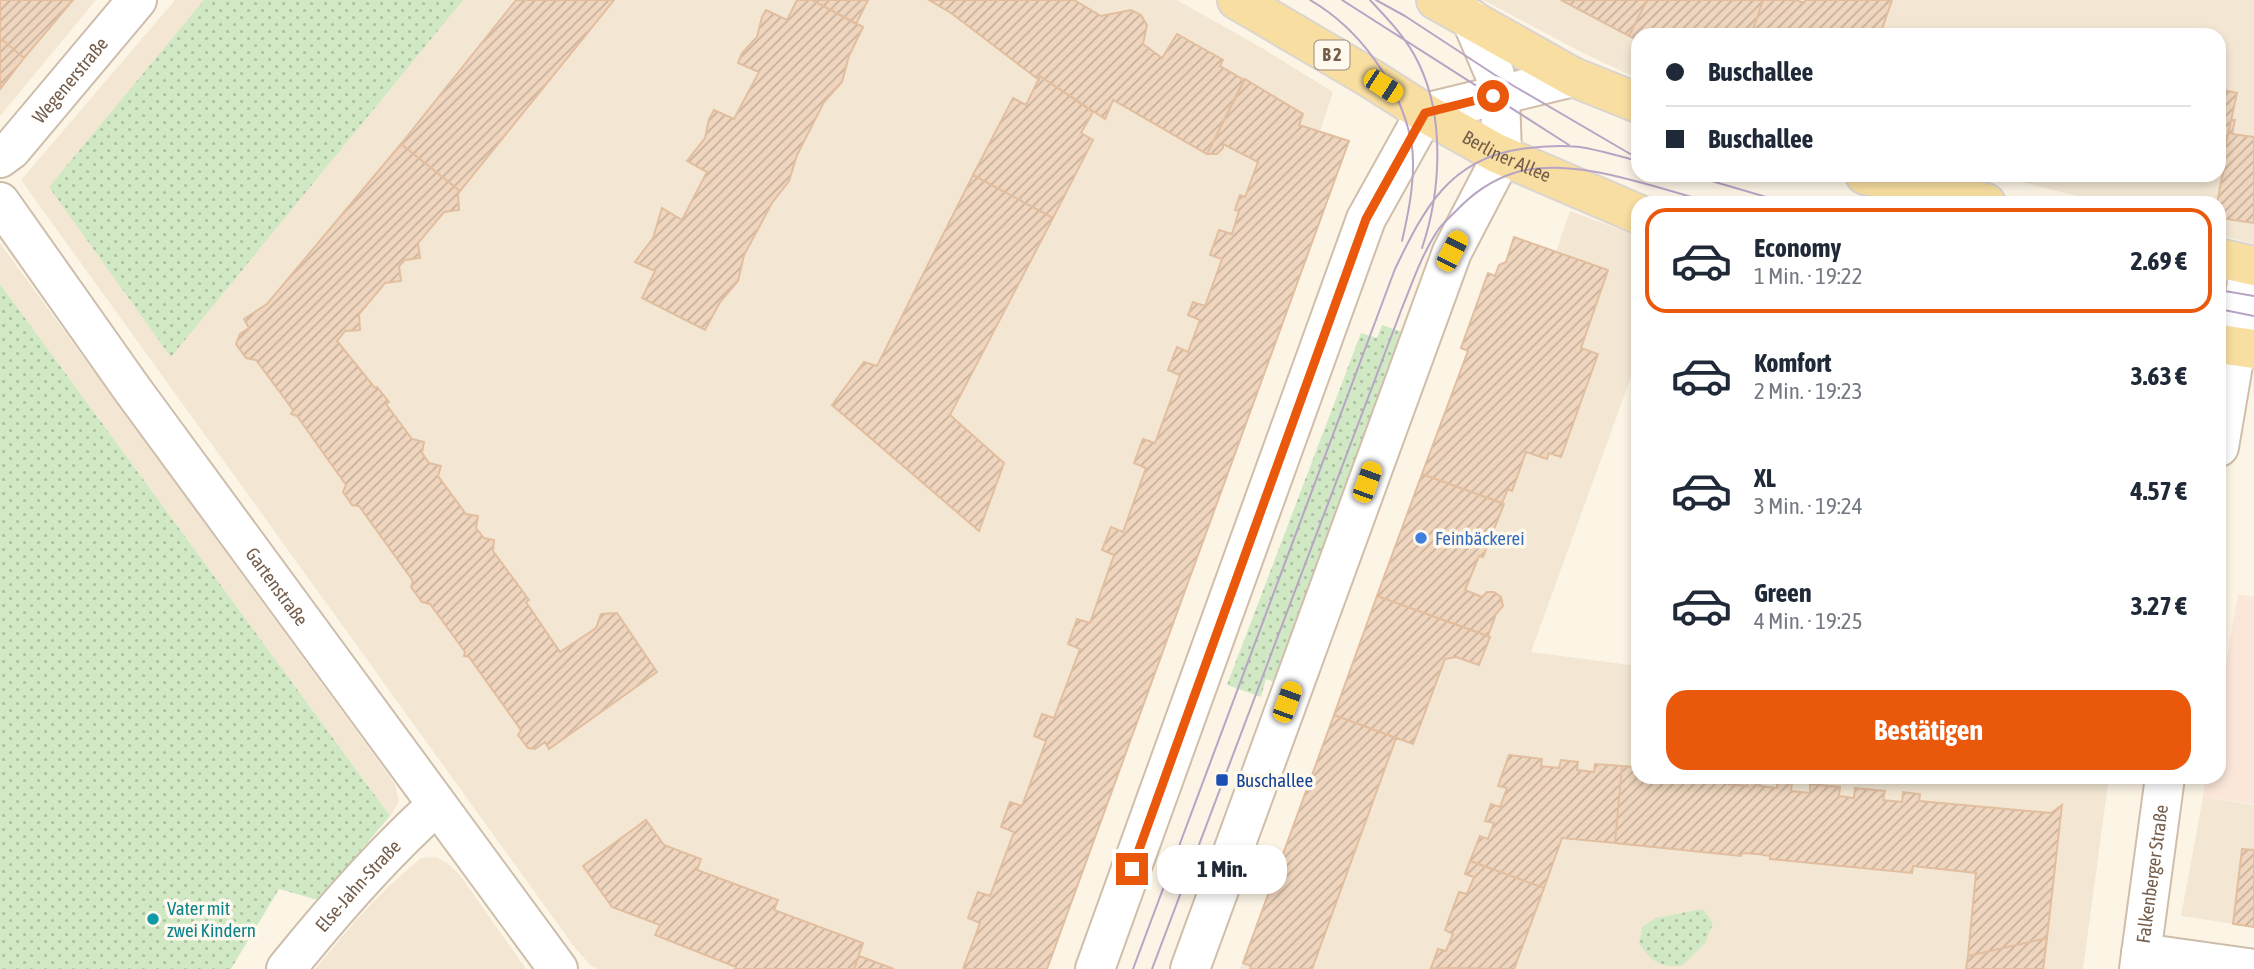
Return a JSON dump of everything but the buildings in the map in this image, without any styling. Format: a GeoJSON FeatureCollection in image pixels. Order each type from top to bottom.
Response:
{"type":"FeatureCollection","features":[{"type":"Feature","properties":{"kind":"main road","name":"Wegenerstraße"},"geometry":{"type":"LineString","coordinates":[[0,158],[11,150],[137,0]]}},
{"type":"Feature","properties":{"kind":"main road","name":"Berliner Allee"},"geometry":{"type":"LineString","coordinates":[[1237,0],[1502,156],[1631,211]]}},
{"type":"Feature","properties":{"kind":"main road"},"geometry":{"type":"LineString","coordinates":[[1436,0],[1573,77],[1631,100]]}},
{"type":"Feature","properties":{"kind":"main road"},"geometry":{"type":"LineString","coordinates":[[1190,969],[1452,251],[1502,156],[1500,94],[1495,75],[1471,19]]}},
{"type":"Feature","properties":{"kind":"main road"},"geometry":{"type":"LineString","coordinates":[[1095,969],[1366,219],[1425,113],[1573,77]]}},
{"type":"Feature","properties":{"kind":"main road"},"geometry":{"type":"LineString","coordinates":[[1895,182],[1956,196]]}},
{"type":"Feature","properties":{"kind":"main road","name":"Gartenstraße"},"geometry":{"type":"LineString","coordinates":[[0,202],[132,389],[558,969]]}},
{"type":"Feature","properties":{"kind":"main road"},"geometry":{"type":"LineString","coordinates":[[2226,405],[2236,346],[2241,263]]}},
{"type":"Feature","properties":{"kind":"main road","name":"Falkenberger Straße"},"geometry":{"type":"LineString","coordinates":[[2140,961],[2164,784]]}},
{"type":"Feature","properties":{"kind":"main road","name":"Else-Jahn-Straße"},"geometry":{"type":"LineString","coordinates":[[286,969],[343,901],[436,806]]}},
{"type":"Feature","properties":{"kind":"main road"},"geometry":{"type":"LineString","coordinates":[[2140,961],[2254,968]]}},
{"type":"Feature","properties":{"kind":"shaded area"},"geometry":{"type":"Polygon","coordinates":[[[0,0],[96,0],[0,116],[0,0]]]}},
{"type":"Feature","properties":{"kind":"shaded area"},"geometry":{"type":"Polygon","coordinates":[[[175,0],[1177,0],[1333,92],[1320,131],[1349,141],[1046,969],[598,969],[591,966],[575,948],[21,180],[175,0]]]}},
{"type":"Feature","properties":{"kind":"shaded area"},"geometry":{"type":"Polygon","coordinates":[[[1483,0],[2254,0],[2254,244],[2226,237],[2226,196],[2077,196],[2021,182],[2226,182],[2226,28],[1631,28],[1631,76],[1483,0]]]}},
{"type":"Feature","properties":{"kind":"shaded area"},"geometry":{"type":"Polygon","coordinates":[[[1570,211],[1631,233],[1631,377],[1531,652],[1631,665],[1631,784],[2108,784],[2083,969],[1240,969],[1467,351],[1461,348],[1488,273],[1495,275],[1499,265],[1506,262],[1514,237],[1556,252],[1570,211]]]}},
{"type":"Feature","properties":{"kind":"shaded area"},"geometry":{"type":"Polygon","coordinates":[[[0,243],[395,784],[399,802],[390,816],[0,284],[0,243]]]}},
{"type":"Feature","properties":{"kind":"shaded area"},"geometry":{"type":"Polygon","coordinates":[[[2238,594],[2254,597],[2254,804],[2203,797],[2205,784],[2226,784],[2226,663],[2238,594]]]}},
{"type":"Feature","properties":{"kind":"shaded area"},"geometry":{"type":"Polygon","coordinates":[[[2203,797],[2254,805],[2254,927],[2181,916],[2203,797]]]}},
{"type":"Feature","properties":{"kind":"shaded area"},"geometry":{"type":"Polygon","coordinates":[[[436,857],[460,875],[526,969],[315,969],[390,885],[421,858],[436,857]]]}},
{"type":"Feature","properties":{"kind":"green space"},"geometry":{"type":"Polygon","coordinates":[[[204,0],[463,0],[171,357],[49,187],[204,0]]]}},
{"type":"Feature","properties":{"kind":"green space"},"geometry":{"type":"Polygon","coordinates":[[[0,284],[390,816],[318,900],[279,889],[231,969],[0,969],[0,284]]]}},
{"type":"Feature","properties":{"kind":"green space"},"geometry":{"type":"Polygon","coordinates":[[[1382,325],[1403,332],[1307,598],[1283,685],[1266,679],[1261,697],[1227,685],[1361,333],[1377,338],[1382,325]]]}},
{"type":"Feature","properties":{"kind":"green space"},"geometry":{"type":"Polygon","coordinates":[[[1703,909],[1713,923],[1705,943],[1682,966],[1668,966],[1657,962],[1639,943],[1643,926],[1656,918],[1703,909]]]}},
{"type":"Feature","properties":{"kind":"tram line"},"geometry":{"type":"LineString","coordinates":[[1310,0],[1328,12],[1361,42],[1387,79],[1405,119],[1413,152],[1413,178],[1402,241]]}},
{"type":"Feature","properties":{"kind":"tram line"},"geometry":{"type":"LineString","coordinates":[[1342,0],[1569,145]]}},
{"type":"Feature","properties":{"kind":"tram line"},"geometry":{"type":"LineString","coordinates":[[1370,0],[1397,30],[1414,55],[1427,85],[1433,108],[1436,179],[1422,248]]}},
{"type":"Feature","properties":{"kind":"tram line"},"geometry":{"type":"LineString","coordinates":[[1376,0],[1495,75],[1631,154]]}},
{"type":"Feature","properties":{"kind":"tram line"},"geometry":{"type":"LineString","coordinates":[[1133,969],[1395,269],[1417,226],[1442,190],[1457,176],[1496,155],[1550,146],[1580,147],[1631,159]]}},
{"type":"Feature","properties":{"kind":"tram line"},"geometry":{"type":"LineString","coordinates":[[1152,969],[1402,308],[1432,239],[1469,199],[1483,188],[1514,173],[1562,168],[1631,180]]}},
{"type":"Feature","properties":{"kind":"tram line"},"geometry":{"type":"LineString","coordinates":[[1640,182],[1689,196]]}},
{"type":"Feature","properties":{"kind":"tram line"},"geometry":{"type":"LineString","coordinates":[[1715,182],[1763,196]]}},
{"type":"Feature","properties":{"kind":"tram line"},"geometry":{"type":"LineString","coordinates":[[2226,291],[2254,296]]}},
{"type":"Feature","properties":{"kind":"tram line"},"geometry":{"type":"LineString","coordinates":[[2226,310],[2254,316]]}},
{"type":"Feature","properties":{"kind":"place","name":"Feinbäckerei"},"geometry":{"type":"Point","coordinates":[1421,538]}},
{"type":"Feature","properties":{"kind":"place","name":"Buschallee"},"geometry":{"type":"Point","coordinates":[1222,780]}},
{"type":"Feature","properties":{"kind":"place","name":"Vater mit zwei Kindern"},"geometry":{"type":"Point","coordinates":[153,919]}},
{"type":"Feature","properties":{"kind":"route"},"geometry":{"type":"LineString","coordinates":[[1132,869],[1366,219],[1425,113],[1493,96]]}}]}
